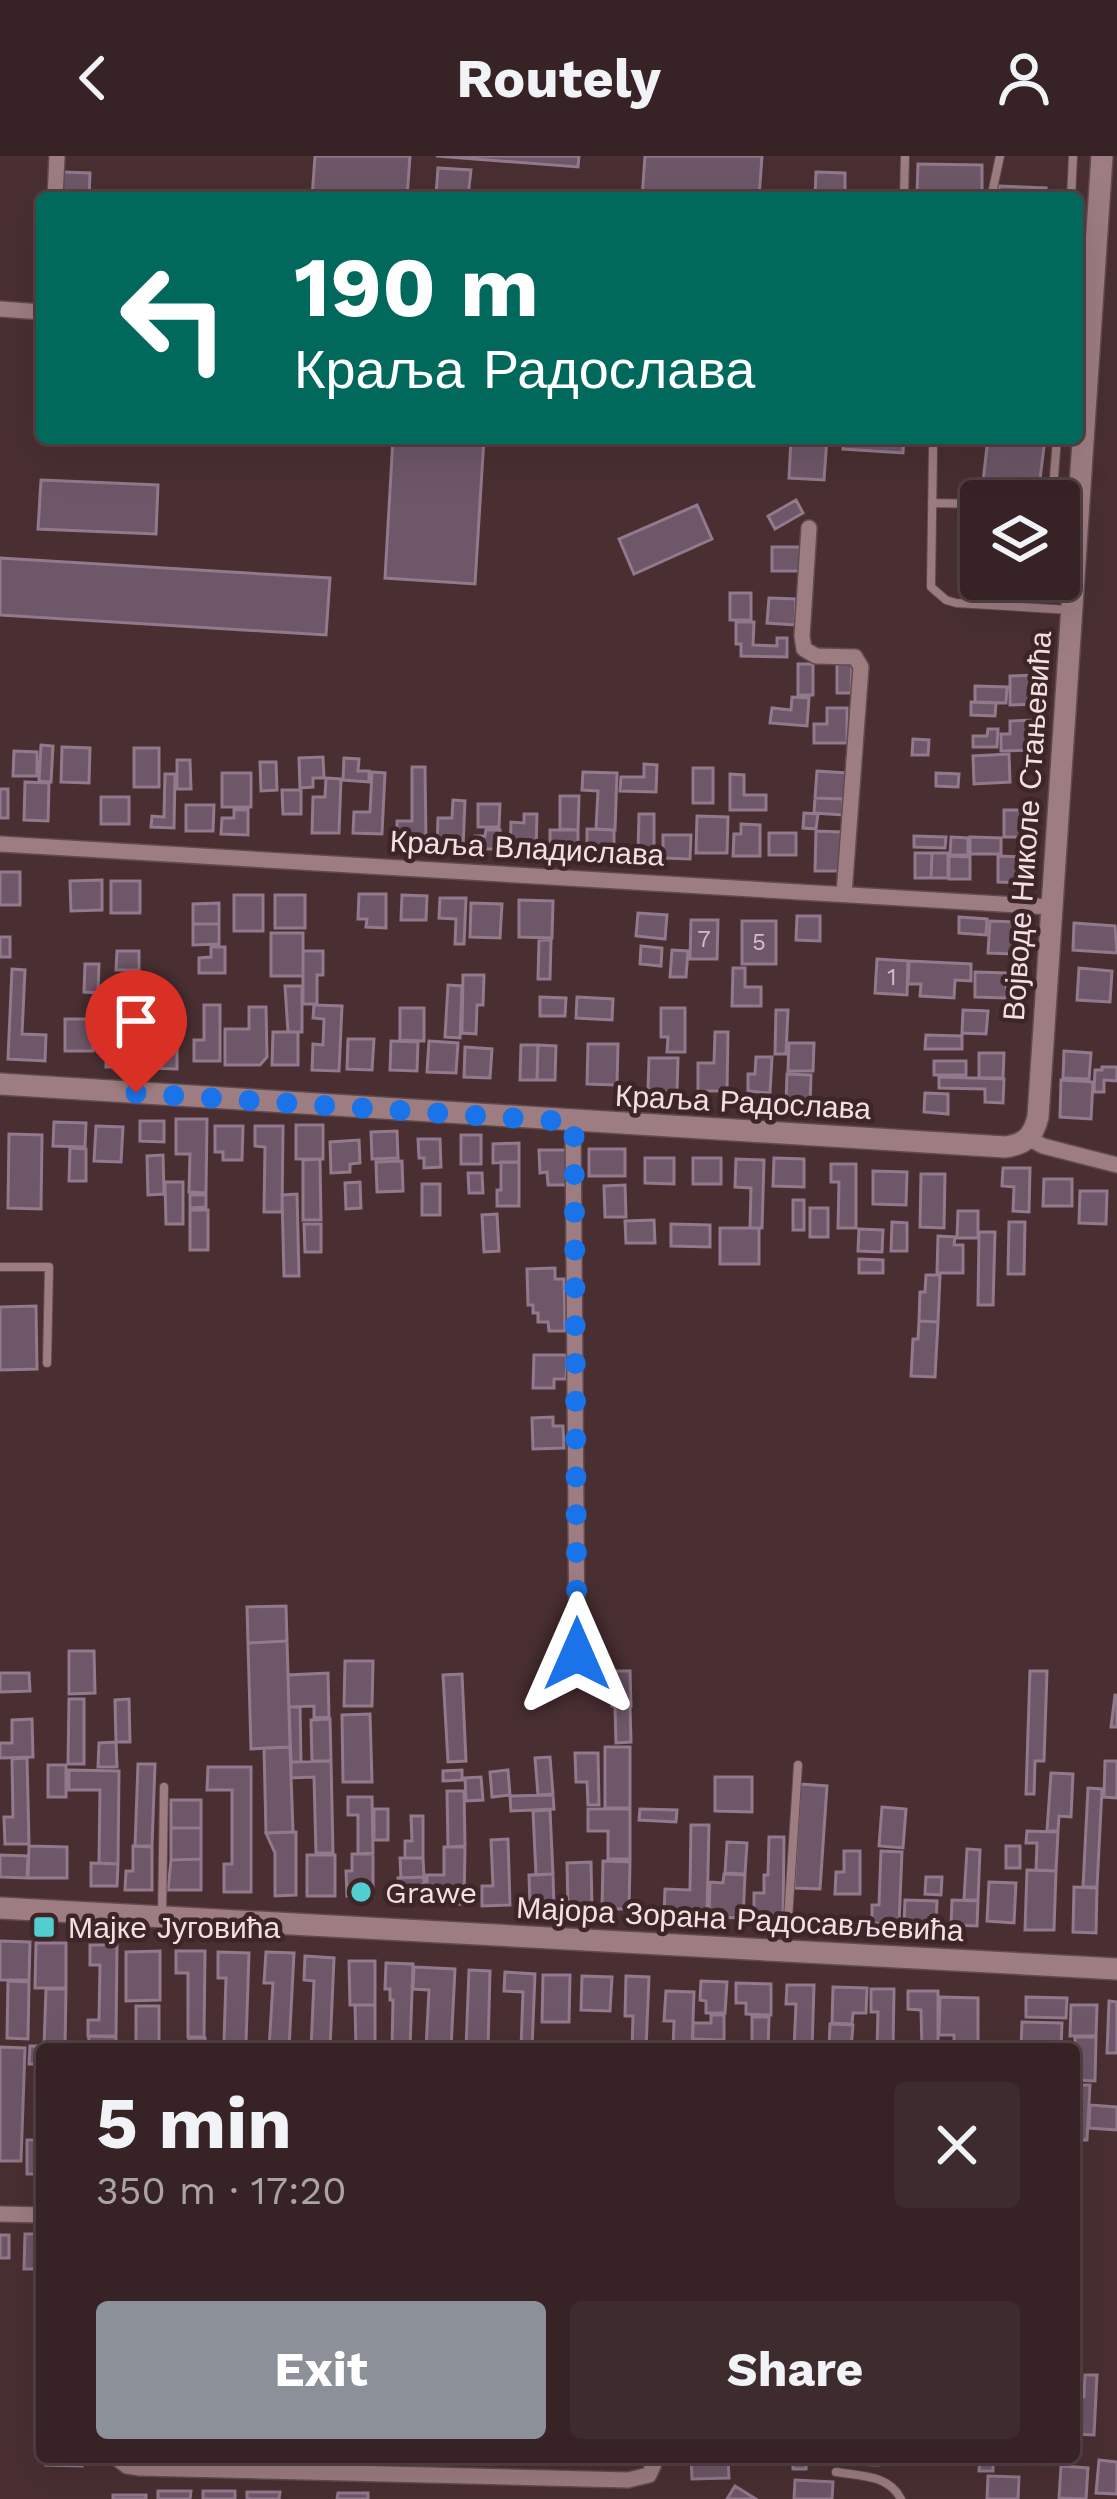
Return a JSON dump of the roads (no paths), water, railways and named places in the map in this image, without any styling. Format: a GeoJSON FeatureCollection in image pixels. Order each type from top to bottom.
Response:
{"type":"FeatureCollection","features":[{"type":"Feature","properties":{"kind":"street"},"geometry":{"type":"LineString","coordinates":[[55,192],[57,156]]}},
{"type":"Feature","properties":{"kind":"street","name":"Војводе Николе Стањевића"},"geometry":{"type":"LineString","coordinates":[[1083,434],[1102,156]]}},
{"type":"Feature","properties":{"kind":"street"},"geometry":{"type":"LineString","coordinates":[[0,309],[36,312]]}},
{"type":"Feature","properties":{"kind":"street","name":"Војводе Николе Стањевића"},"geometry":{"type":"LineString","coordinates":[[1030,1138],[1038,1117],[1082,444]]}},
{"type":"Feature","properties":{"kind":"street"},"geometry":{"type":"LineString","coordinates":[[809,529],[804,649],[816,656],[854,657],[861,667],[844,894]]}},
{"type":"Feature","properties":{"kind":"street","name":"Краља Владислава"},"geometry":{"type":"LineString","coordinates":[[0,844],[1050,907]]}},
{"type":"Feature","properties":{"kind":"street","name":"Краља Радослава"},"geometry":{"type":"LineString","coordinates":[[0,1084],[1005,1147],[1030,1138],[1043,1146],[1117,1165]]}},
{"type":"Feature","properties":{"kind":"street"},"geometry":{"type":"LineString","coordinates":[[574,1122],[577,1654]]}},
{"type":"Feature","properties":{"kind":"street","name":"Мајора Зорана Радосављевића"},"geometry":{"type":"LineString","coordinates":[[0,1908],[1117,1969]]}},
{"type":"Feature","properties":{"kind":"street"},"geometry":{"type":"LineString","coordinates":[[0,2214],[36,2215]]}},
{"type":"Feature","properties":{"kind":"street"},"geometry":{"type":"LineString","coordinates":[[123,2463],[140,2468],[628,2480],[649,2475],[654,2463]]}},
{"type":"Feature","properties":{"kind":"lane"},"geometry":{"type":"LineString","coordinates":[[904,192],[905,156]]}},
{"type":"Feature","properties":{"kind":"lane"},"geometry":{"type":"LineString","coordinates":[[992,192],[1000,156]]}},
{"type":"Feature","properties":{"kind":"lane"},"geometry":{"type":"LineString","coordinates":[[1071,192],[1073,156]]}},
{"type":"Feature","properties":{"kind":"lane"},"geometry":{"type":"LineString","coordinates":[[1054,480],[1057,444]]}},
{"type":"Feature","properties":{"kind":"lane"},"geometry":{"type":"LineString","coordinates":[[933,448],[931,587],[956,603],[1071,610]]}},
{"type":"Feature","properties":{"kind":"lane"},"geometry":{"type":"LineString","coordinates":[[932,503],[960,504]]}},
{"type":"Feature","properties":{"kind":"lane"},"geometry":{"type":"LineString","coordinates":[[0,1267],[49,1267],[47,1363]]}},
{"type":"Feature","properties":{"kind":"lane"},"geometry":{"type":"LineString","coordinates":[[786,1952],[798,1765]]}},
{"type":"Feature","properties":{"kind":"lane"},"geometry":{"type":"LineString","coordinates":[[162,1918],[164,1787]]}},
{"type":"Feature","properties":{"kind":"lane"},"geometry":{"type":"LineString","coordinates":[[836,2472],[892,2484],[901,2499]]}},
{"type":"Feature","properties":{"kind":"place","name":"Grawe"},"geometry":{"type":"Point","coordinates":[361,1892]}},
{"type":"Feature","properties":{"kind":"place","name":"Мајке Југовића"},"geometry":{"type":"Point","coordinates":[44,1927]}}]}
